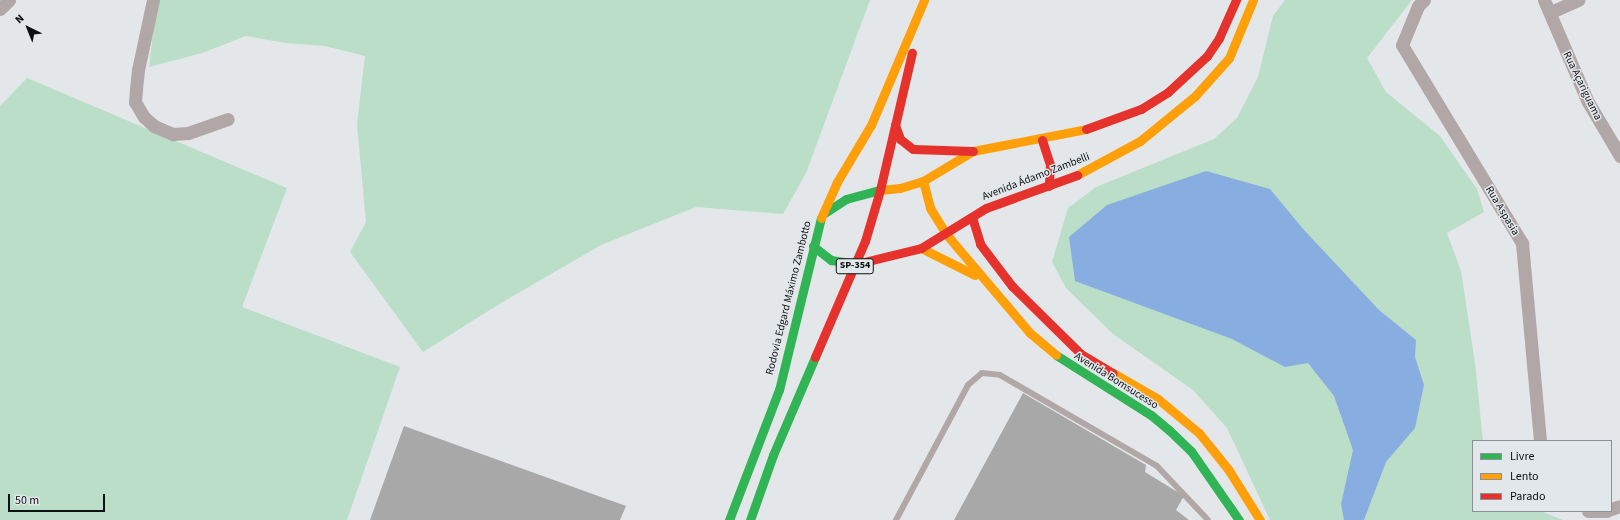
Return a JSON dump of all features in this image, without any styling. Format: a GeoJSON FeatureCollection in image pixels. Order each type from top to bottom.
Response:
{"type":"FeatureCollection","features":[{"type":"Feature","properties":{"kind":"street"},"geometry":{"type":"LineString","coordinates":[[0,9],[9,0]]}},
{"type":"Feature","properties":{"kind":"street"},"geometry":{"type":"LineString","coordinates":[[153,0],[135,102],[144,117],[154,126],[173,134],[188,132],[228,119]]}},
{"type":"Feature","properties":{"kind":"street","name":"Rodovia Edgard Máximo Zambotto"},"geometry":{"type":"LineString","coordinates":[[750,520],[773,455],[856,264],[880,190],[925,0]]}},
{"type":"Feature","properties":{"kind":"street","name":"Rodovia Edgard Máximo Zambotto"},"geometry":{"type":"LineString","coordinates":[[729,520],[779,390],[794,337],[813,246],[822,215],[837,182],[871,125],[925,0]]}},
{"type":"Feature","properties":{"kind":"street"},"geometry":{"type":"LineString","coordinates":[[895,125],[900,139],[913,149],[973,151],[1042,140],[1112,121],[1141,109],[1168,92],[1207,56],[1219,38],[1236,0]]}},
{"type":"Feature","properties":{"kind":"street","name":"Avenida Ádamo Zambelli"},"geometry":{"type":"LineString","coordinates":[[856,264],[921,248],[972,217],[1000,203],[1087,172],[1110,160],[1140,141],[1195,96],[1229,58],[1253,0]]}},
{"type":"Feature","properties":{"kind":"street","name":"Rua Açariguama"},"geometry":{"type":"LineString","coordinates":[[1544,0],[1551,12],[1569,61],[1588,102],[1620,156]]}},
{"type":"Feature","properties":{"kind":"street"},"geometry":{"type":"LineString","coordinates":[[1551,12],[1578,0]]}},
{"type":"Feature","properties":{"kind":"street","name":"Rua Aspasia"},"geometry":{"type":"LineString","coordinates":[[1421,3],[1402,45],[1522,243],[1540,440]]}},
{"type":"Feature","properties":{"kind":"street"},"geometry":{"type":"LineString","coordinates":[[1042,140],[1049,157],[1049,186]]}},
{"type":"Feature","properties":{"kind":"street"},"geometry":{"type":"LineString","coordinates":[[822,215],[846,199],[880,190],[900,188],[923,181],[973,151]]}},
{"type":"Feature","properties":{"kind":"street","name":"Avenida Bomsucesso"},"geometry":{"type":"LineString","coordinates":[[923,181],[930,208],[946,234],[1047,350],[1151,415],[1169,430],[1191,451],[1239,520]]}},
{"type":"Feature","properties":{"kind":"street","name":"Avenida Bomsucesso"},"geometry":{"type":"LineString","coordinates":[[972,217],[980,244],[1012,286],[1081,354],[1158,399],[1199,433],[1232,475],[1260,520]]}},
{"type":"Feature","properties":{"kind":"street"},"geometry":{"type":"LineString","coordinates":[[813,246],[830,260],[856,264]]}},
{"type":"Feature","properties":{"kind":"street"},"geometry":{"type":"LineString","coordinates":[[921,248],[958,264],[990,285]]}},
{"type":"Feature","properties":{"kind":"lane"},"geometry":{"type":"LineString","coordinates":[[896,520],[968,385],[982,373],[1000,375],[1157,466],[1208,520]]}},
{"type":"Feature","properties":{"kind":"green space"},"geometry":{"type":"Polygon","coordinates":[[[157,0],[870,0],[806,173],[783,214],[696,207],[601,245],[501,303],[423,352],[350,252],[366,222],[357,125],[365,56],[325,46],[286,43],[246,36],[202,53],[149,67],[157,0]]]}},
{"type":"Feature","properties":{"kind":"green space"},"geometry":{"type":"Polygon","coordinates":[[[1285,0],[1412,0],[1367,58],[1386,92],[1440,136],[1477,189],[1484,212],[1447,233],[1461,271],[1475,363],[1483,440],[1472,440],[1472,512],[1543,512],[1563,520],[1270,520],[1227,428],[1193,390],[1113,334],[1066,288],[1052,262],[1068,208],[1096,187],[1214,139],[1237,118],[1258,77],[1273,16],[1285,0]]]}},
{"type":"Feature","properties":{"kind":"green space"},"geometry":{"type":"Polygon","coordinates":[[[27,78],[287,188],[242,307],[400,367],[347,520],[0,520],[0,106],[27,78]]]}},
{"type":"Feature","properties":{"kind":"water"},"geometry":{"type":"Polygon","coordinates":[[[1206,171],[1270,189],[1304,230],[1379,310],[1416,340],[1415,357],[1424,385],[1415,428],[1386,462],[1364,520],[1344,520],[1341,504],[1353,450],[1334,396],[1308,363],[1285,367],[1232,339],[1075,281],[1069,237],[1107,205],[1206,171]]]}},
{"type":"Feature","properties":{"kind":"building"},"geometry":{"type":"Polygon","coordinates":[[[1023,393],[1146,465],[1145,472],[1184,496],[1176,510],[1189,520],[954,520],[1023,393]]]}},
{"type":"Feature","properties":{"kind":"building"},"geometry":{"type":"Polygon","coordinates":[[[404,426],[626,506],[620,520],[370,520],[404,426]]]}},
{"type":"Feature","properties":{"kind":"traffic: fast"},"geometry":{"type":"LineString","coordinates":[[823,214],[846,199],[880,190]]}},
{"type":"Feature","properties":{"kind":"traffic: fast"},"geometry":{"type":"LineString","coordinates":[[729,520],[779,390],[821,218]]}},
{"type":"Feature","properties":{"kind":"traffic: fast"},"geometry":{"type":"LineString","coordinates":[[813,246],[831,260],[856,264]]}},
{"type":"Feature","properties":{"kind":"traffic: fast"},"geometry":{"type":"LineString","coordinates":[[1056,355],[1151,415],[1169,430],[1191,451],[1239,520]]}},
{"type":"Feature","properties":{"kind":"traffic: fast"},"geometry":{"type":"LineString","coordinates":[[750,520],[773,455],[815,357]]}},
{"type":"Feature","properties":{"kind":"traffic: slow"},"geometry":{"type":"LineString","coordinates":[[821,218],[837,182],[871,125],[924,0]]}},
{"type":"Feature","properties":{"kind":"traffic: slow"},"geometry":{"type":"LineString","coordinates":[[1077,175],[1140,141],[1195,96],[1229,58],[1253,0]]}},
{"type":"Feature","properties":{"kind":"traffic: slow"},"geometry":{"type":"LineString","coordinates":[[880,190],[900,188],[923,181],[973,151],[1086,129]]}},
{"type":"Feature","properties":{"kind":"traffic: slow"},"geometry":{"type":"LineString","coordinates":[[923,181],[930,208],[946,234],[1030,333],[1056,355]]}},
{"type":"Feature","properties":{"kind":"traffic: slow"},"geometry":{"type":"LineString","coordinates":[[921,248],[975,275]]}},
{"type":"Feature","properties":{"kind":"traffic: slow"},"geometry":{"type":"LineString","coordinates":[[1113,373],[1158,399],[1199,433],[1228,469],[1260,520]]}},
{"type":"Feature","properties":{"kind":"traffic: jam"},"geometry":{"type":"LineString","coordinates":[[1086,129],[1141,109],[1168,92],[1207,56],[1219,38],[1236,0]]}},
{"type":"Feature","properties":{"kind":"traffic: jam"},"geometry":{"type":"LineString","coordinates":[[815,357],[865,241],[880,190],[912,53]]}},
{"type":"Feature","properties":{"kind":"traffic: jam"},"geometry":{"type":"LineString","coordinates":[[895,125],[900,139],[913,149],[973,151]]}},
{"type":"Feature","properties":{"kind":"traffic: jam"},"geometry":{"type":"LineString","coordinates":[[1042,140],[1050,164],[1049,186]]}},
{"type":"Feature","properties":{"kind":"traffic: jam"},"geometry":{"type":"LineString","coordinates":[[856,264],[921,248],[986,208],[1077,175]]}},
{"type":"Feature","properties":{"kind":"traffic: jam"},"geometry":{"type":"LineString","coordinates":[[972,217],[980,244],[1012,286],[1081,354],[1113,373]]}}]}
